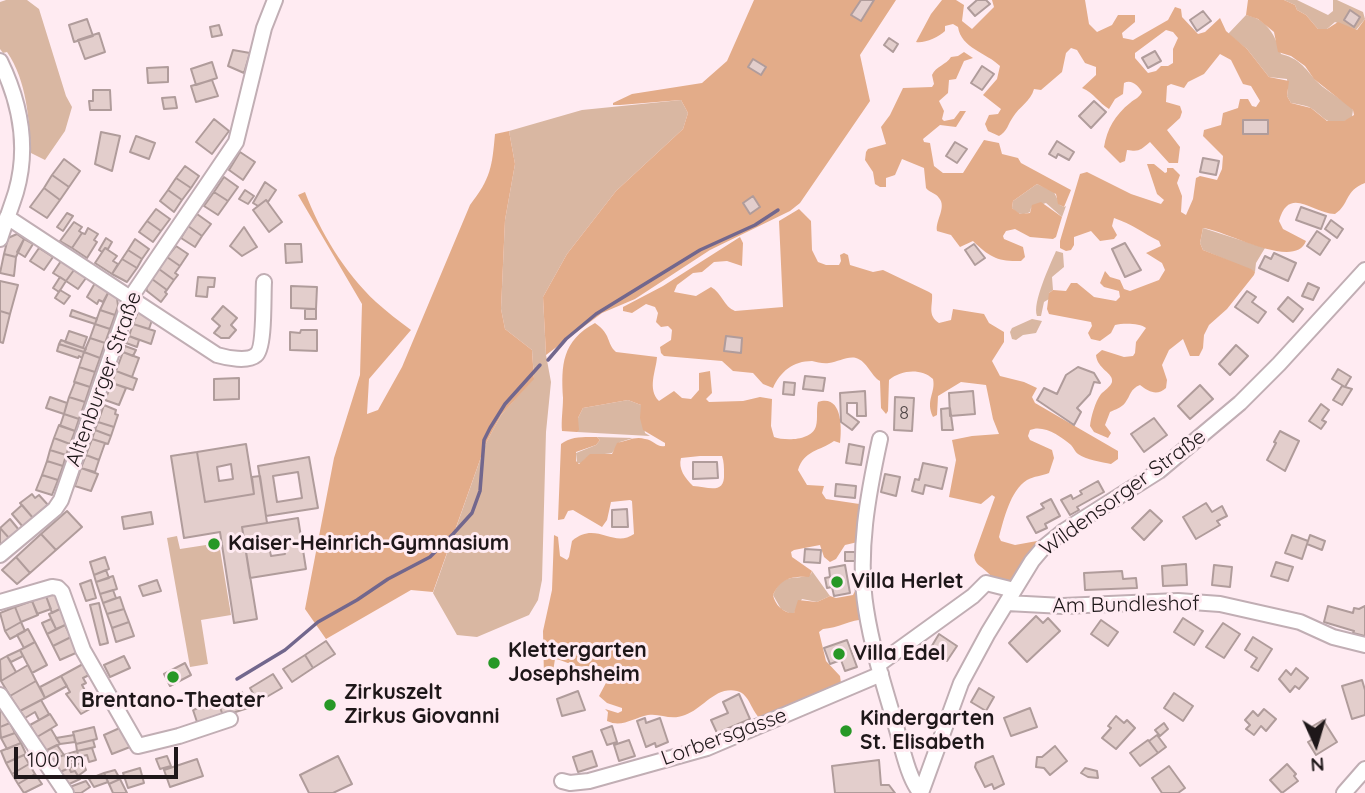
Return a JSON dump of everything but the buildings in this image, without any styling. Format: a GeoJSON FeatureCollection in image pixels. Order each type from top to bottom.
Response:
{"type":"FeatureCollection","features":[{"type":"Feature","properties":{"kind":"street","name":"Altenburger Straße"},"geometry":{"type":"LineString","coordinates":[[0,555],[61,500],[131,297],[236,142],[264,28],[275,0]]}},
{"type":"Feature","properties":{"kind":"street"},"geometry":{"type":"LineString","coordinates":[[0,61],[16,101],[22,143],[20,174],[0,239]]}},
{"type":"Feature","properties":{"kind":"street"},"geometry":{"type":"LineString","coordinates":[[7,217],[217,355],[273,359]]}},
{"type":"Feature","properties":{"kind":"street","name":"Wildensorger Straße"},"geometry":{"type":"LineString","coordinates":[[921,793],[961,683],[1032,561],[1054,539],[1148,479],[1240,403],[1365,270]]}},
{"type":"Feature","properties":{"kind":"street"},"geometry":{"type":"LineString","coordinates":[[255,357],[261,340],[264,282]]}},
{"type":"Feature","properties":{"kind":"street"},"geometry":{"type":"LineString","coordinates":[[880,439],[863,544],[865,607],[880,669],[913,780],[921,793]]}},
{"type":"Feature","properties":{"kind":"street","name":"Am Bundleshof"},"geometry":{"type":"LineString","coordinates":[[986,583],[1010,596],[1055,606],[1178,601],[1220,604],[1300,622],[1334,637],[1365,645]]}},
{"type":"Feature","properties":{"kind":"street","name":"Lorbersgasse"},"geometry":{"type":"LineString","coordinates":[[562,781],[589,781],[707,748],[880,669],[986,583]]}},
{"type":"Feature","properties":{"kind":"street"},"geometry":{"type":"LineString","coordinates":[[0,602],[52,587],[62,592],[83,650],[135,745],[179,736],[230,719]]}},
{"type":"Feature","properties":{"kind":"street"},"geometry":{"type":"LineString","coordinates":[[0,695],[66,793]]}},
{"type":"Feature","properties":{"kind":"street"},"geometry":{"type":"LineString","coordinates":[[1344,793],[1365,769]]}},
{"type":"Feature","properties":{"kind":"shaded area"},"geometry":{"type":"Polygon","coordinates":[[[27,0],[39,9],[66,96],[72,107],[65,131],[45,160],[31,153],[23,88],[14,63],[7,52],[3,53],[0,49],[0,2],[27,0]]]}},
{"type":"Feature","properties":{"kind":"shaded area"},"geometry":{"type":"Polygon","coordinates":[[[754,0],[896,0],[860,55],[870,101],[800,203],[790,211],[710,250],[635,299],[602,313],[546,355],[543,297],[567,254],[616,191],[683,129],[688,113],[681,100],[620,105],[613,103],[632,94],[702,83],[727,61],[754,0]]]}},
{"type":"Feature","properties":{"kind":"shaded area"},"geometry":{"type":"Polygon","coordinates":[[[942,0],[956,0],[964,5],[962,21],[972,29],[994,7],[992,0],[1085,0],[1089,24],[1097,32],[1112,25],[1118,15],[1135,15],[1135,22],[1122,33],[1123,38],[1133,40],[1168,20],[1175,7],[1181,9],[1182,17],[1198,34],[1205,32],[1220,18],[1226,31],[1247,49],[1269,77],[1289,81],[1287,96],[1291,103],[1311,108],[1327,121],[1344,121],[1354,115],[1353,110],[1314,79],[1305,66],[1291,56],[1278,52],[1274,32],[1258,19],[1246,15],[1248,0],[1284,0],[1295,5],[1318,29],[1327,29],[1338,22],[1357,30],[1365,19],[1365,183],[1350,194],[1335,214],[1295,203],[1283,210],[1279,221],[1283,229],[1306,241],[1299,249],[1288,252],[1274,251],[1203,228],[1200,243],[1203,250],[1251,269],[1255,272],[1254,275],[1227,309],[1209,325],[1199,356],[1190,356],[1183,339],[1169,350],[1162,365],[1167,380],[1166,388],[1153,392],[1140,385],[1132,390],[1123,405],[1110,412],[1105,425],[1111,433],[1108,438],[1094,432],[1090,426],[1097,401],[1112,382],[1096,355],[1102,350],[1124,357],[1133,356],[1136,342],[1146,328],[1131,324],[1115,325],[1111,333],[1100,341],[1091,339],[1088,333],[1091,322],[1049,314],[1049,293],[1053,290],[1066,291],[1071,283],[1077,283],[1094,297],[1116,301],[1120,297],[1119,291],[1104,287],[1100,283],[1105,271],[1110,277],[1120,280],[1124,289],[1130,291],[1159,280],[1165,270],[1162,263],[1146,253],[1161,246],[1159,241],[1114,218],[1112,226],[1117,235],[1114,239],[1100,241],[1091,231],[1074,237],[1071,250],[1060,248],[1080,174],[1087,172],[1131,194],[1161,204],[1164,200],[1157,194],[1147,164],[1154,164],[1165,173],[1167,168],[1173,168],[1180,175],[1177,183],[1182,196],[1181,212],[1186,215],[1193,199],[1196,178],[1200,176],[1217,180],[1222,169],[1223,156],[1203,136],[1204,130],[1221,125],[1223,113],[1238,108],[1240,99],[1248,99],[1252,106],[1256,107],[1260,101],[1251,86],[1243,84],[1231,60],[1220,54],[1204,74],[1188,82],[1184,88],[1171,84],[1167,86],[1166,102],[1180,106],[1182,112],[1180,118],[1167,130],[1180,147],[1178,163],[1169,163],[1150,142],[1140,150],[1127,150],[1125,161],[1120,163],[1104,147],[1107,134],[1120,112],[1142,92],[1137,85],[1124,83],[1123,94],[1115,99],[1109,109],[1082,88],[1096,75],[1096,67],[1085,63],[1077,50],[1071,48],[1066,53],[1062,72],[1041,90],[1034,89],[999,136],[988,131],[985,124],[989,115],[998,114],[1001,109],[983,95],[997,79],[1000,66],[969,45],[958,27],[953,24],[945,26],[945,31],[935,38],[916,42],[942,0]],[[1166,30],[1135,53],[1135,58],[1148,73],[1173,63],[1173,49],[1178,38],[1173,32],[1166,30]]]}},
{"type":"Feature","properties":{"kind":"shaded area"},"geometry":{"type":"Polygon","coordinates":[[[1284,0],[1297,0],[1328,15],[1333,11],[1333,0],[1337,0],[1363,12],[1365,19],[1356,30],[1335,22],[1327,29],[1318,29],[1295,5],[1284,0]]]}},
{"type":"Feature","properties":{"kind":"shaded area"},"geometry":{"type":"Polygon","coordinates":[[[1246,15],[1265,24],[1276,40],[1281,54],[1301,64],[1323,87],[1351,107],[1352,117],[1332,123],[1309,107],[1291,103],[1287,96],[1287,79],[1269,77],[1247,49],[1228,34],[1246,15]]]}},
{"type":"Feature","properties":{"kind":"shaded area"},"geometry":{"type":"Polygon","coordinates":[[[964,52],[973,58],[964,61],[956,79],[949,80],[948,93],[939,101],[944,111],[944,121],[954,119],[960,111],[966,111],[956,127],[940,125],[923,139],[924,142],[930,143],[934,166],[943,173],[963,173],[984,140],[999,143],[1002,154],[1018,158],[1021,163],[1071,190],[1064,207],[1058,204],[1056,194],[1037,184],[1013,201],[1012,208],[1020,214],[1030,213],[1032,205],[1041,202],[1062,217],[1053,239],[1030,237],[1015,229],[1006,231],[1004,239],[1023,247],[1025,257],[1021,261],[1006,261],[995,257],[973,241],[960,247],[951,235],[937,231],[942,206],[938,196],[926,188],[924,168],[902,159],[895,175],[886,178],[886,187],[880,187],[875,184],[873,172],[865,160],[868,149],[886,144],[881,127],[903,88],[932,87],[932,75],[936,70],[951,57],[964,52]]]}},
{"type":"Feature","properties":{"kind":"shaded area"},"geometry":{"type":"Polygon","coordinates":[[[681,100],[688,113],[683,129],[616,191],[567,254],[543,297],[546,355],[551,382],[546,432],[542,580],[538,600],[529,615],[477,637],[457,635],[433,593],[486,443],[501,415],[534,378],[532,350],[505,329],[501,309],[505,220],[515,164],[509,131],[582,110],[681,100]]]}},
{"type":"Feature","properties":{"kind":"shaded area"},"geometry":{"type":"Polygon","coordinates":[[[509,131],[515,164],[505,220],[501,309],[505,329],[532,350],[534,379],[501,415],[486,443],[433,592],[411,590],[326,639],[305,609],[334,458],[360,375],[362,304],[298,195],[305,192],[326,237],[354,278],[376,302],[411,330],[369,379],[367,414],[378,410],[402,367],[470,205],[486,179],[495,134],[509,131]]]}},
{"type":"Feature","properties":{"kind":"shaded area"},"geometry":{"type":"Polygon","coordinates":[[[1037,184],[1054,192],[1060,205],[1066,206],[1062,217],[1046,203],[1031,208],[1030,212],[1025,214],[1012,208],[1013,201],[1037,184]]]}},
{"type":"Feature","properties":{"kind":"shaded area"},"geometry":{"type":"Polygon","coordinates":[[[799,209],[811,221],[812,250],[818,262],[839,265],[840,255],[844,253],[848,255],[850,265],[873,272],[883,270],[929,292],[932,294],[932,313],[939,323],[951,320],[953,309],[984,314],[989,323],[1004,332],[1004,342],[992,361],[1000,376],[1037,388],[1032,397],[1035,403],[1118,451],[1118,459],[1111,464],[1085,458],[1052,432],[1030,430],[1030,440],[1052,450],[1054,458],[1049,473],[1027,480],[1016,491],[1003,522],[999,537],[1001,541],[1015,545],[1037,541],[1040,543],[1018,581],[998,580],[978,565],[974,555],[995,497],[992,495],[981,504],[949,497],[956,460],[952,440],[999,434],[986,385],[961,382],[938,396],[937,415],[933,417],[930,401],[933,379],[923,373],[905,372],[889,380],[886,414],[881,408],[880,381],[856,358],[793,365],[783,372],[773,388],[763,384],[753,373],[733,371],[722,361],[664,356],[660,347],[671,340],[672,330],[668,326],[661,327],[656,322],[658,313],[655,307],[646,304],[632,313],[623,311],[623,307],[663,286],[740,237],[743,243],[742,266],[727,261],[714,262],[702,272],[693,273],[677,285],[674,292],[696,296],[711,287],[735,311],[783,307],[779,221],[799,209]]]}},
{"type":"Feature","properties":{"kind":"shaded area"},"geometry":{"type":"Polygon","coordinates":[[[1203,228],[1265,248],[1256,263],[1255,272],[1203,250],[1200,243],[1203,228]]]}},
{"type":"Feature","properties":{"kind":"shaded area"},"geometry":{"type":"Polygon","coordinates":[[[1056,251],[1063,253],[1064,267],[1052,277],[1053,290],[1049,293],[1049,299],[1044,302],[1041,316],[1037,316],[1039,293],[1056,251]]]}},
{"type":"Feature","properties":{"kind":"shaded area"},"geometry":{"type":"Polygon","coordinates":[[[1032,319],[1042,321],[1036,333],[1012,339],[1012,328],[1032,319]]]}},
{"type":"Feature","properties":{"kind":"shaded area"},"geometry":{"type":"Polygon","coordinates":[[[595,323],[604,331],[616,352],[657,357],[653,391],[659,401],[674,391],[682,398],[691,399],[699,390],[699,373],[710,371],[712,393],[706,399],[709,402],[743,401],[760,397],[772,399],[771,426],[774,437],[791,439],[809,435],[816,426],[818,402],[826,401],[836,407],[841,429],[840,443],[834,441],[808,455],[798,470],[807,485],[824,486],[822,493],[826,499],[866,505],[862,541],[845,545],[836,559],[830,562],[824,557],[820,545],[794,550],[791,552],[792,557],[812,571],[809,577],[797,577],[783,582],[773,595],[780,608],[794,613],[798,600],[817,602],[830,596],[836,598],[853,595],[854,577],[858,571],[866,619],[819,632],[826,661],[840,676],[841,683],[761,719],[745,696],[729,690],[680,717],[648,715],[627,722],[612,723],[607,721],[608,712],[605,709],[618,713],[622,708],[607,703],[599,696],[607,681],[606,670],[555,659],[552,678],[544,678],[543,631],[552,590],[554,535],[558,537],[560,556],[567,560],[572,541],[581,535],[589,533],[626,538],[634,534],[630,500],[611,502],[607,520],[602,527],[573,510],[568,511],[564,519],[558,520],[561,444],[578,438],[597,437],[600,440],[596,445],[576,452],[576,461],[579,464],[590,454],[612,454],[617,443],[631,439],[641,438],[665,446],[665,443],[643,430],[641,405],[628,400],[583,408],[578,418],[579,430],[562,431],[566,355],[584,330],[595,323]],[[722,456],[681,458],[681,470],[693,486],[719,487],[724,481],[722,456]]]}},
{"type":"Feature","properties":{"kind":"shaded area"},"geometry":{"type":"Polygon","coordinates":[[[628,400],[641,405],[645,433],[650,436],[577,432],[578,418],[583,408],[628,400]]]}},
{"type":"Feature","properties":{"kind":"shaded area"},"geometry":{"type":"Polygon","coordinates":[[[597,437],[633,438],[620,442],[612,453],[593,455],[577,463],[576,453],[596,445],[600,440],[597,437]]]}},
{"type":"Feature","properties":{"kind":"shaded area"},"geometry":{"type":"Polygon","coordinates":[[[177,536],[180,549],[219,543],[231,615],[201,620],[208,664],[190,667],[167,538],[177,536]]]}},
{"type":"Feature","properties":{"kind":"shaded area"},"geometry":{"type":"Polygon","coordinates":[[[812,571],[830,596],[817,602],[802,599],[791,614],[781,609],[773,595],[781,582],[811,574],[812,571]]]}},
{"type":"Feature","properties":{"kind":"waterway"},"geometry":{"type":"LineString","coordinates":[[548,360],[566,339],[596,314],[700,250],[755,225],[778,210]]}},
{"type":"Feature","properties":{"kind":"waterway"},"geometry":{"type":"LineString","coordinates":[[237,679],[285,650],[318,622],[430,557],[453,534],[472,513],[480,491],[484,440],[490,428],[505,404],[540,365]]}},
{"type":"Feature","properties":{"kind":"place","name":"Kaiser-Heinrich-Gymnasium"},"geometry":{"type":"Point","coordinates":[214,544]}},
{"type":"Feature","properties":{"kind":"place","name":"Villa Herlet"},"geometry":{"type":"Point","coordinates":[837,582]}},
{"type":"Feature","properties":{"kind":"place","name":"Villa Edel"},"geometry":{"type":"Point","coordinates":[839,654]}},
{"type":"Feature","properties":{"kind":"place","name":"Klettergarten Josephsheim"},"geometry":{"type":"Point","coordinates":[494,663]}},
{"type":"Feature","properties":{"kind":"place","name":"Brentano-Theater"},"geometry":{"type":"Point","coordinates":[173,677]}},
{"type":"Feature","properties":{"kind":"place","name":"Zirkuszelt Zirkus Giovanni"},"geometry":{"type":"Point","coordinates":[330,705]}},
{"type":"Feature","properties":{"kind":"place","name":"Kindergarten St. Elisabeth"},"geometry":{"type":"Point","coordinates":[846,731]}}]}
